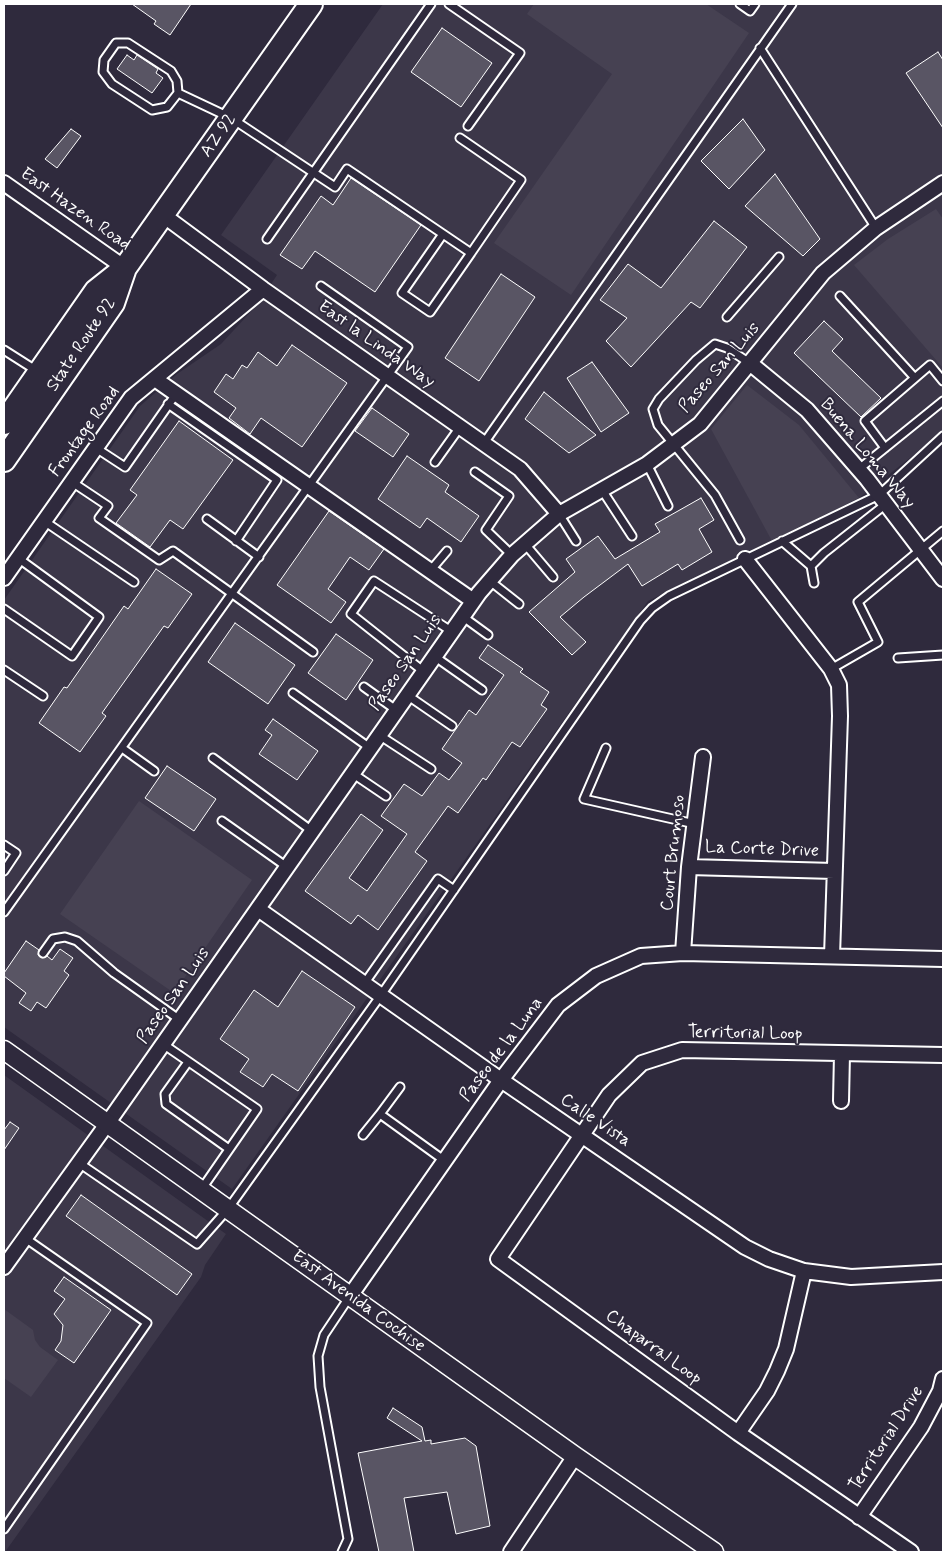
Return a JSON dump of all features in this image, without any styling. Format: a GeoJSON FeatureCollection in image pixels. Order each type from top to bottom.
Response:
{"type":"FeatureCollection","features":[{"type":"Feature","properties":{"kind":"main road","name":"AZ 92"},"geometry":{"type":"LineString","coordinates":[[126,268],[311,4]]}},
{"type":"Feature","properties":{"kind":"main road","name":"State Route 92"},"geometry":{"type":"LineString","coordinates":[[4,423],[96,291],[126,268]]}},
{"type":"Feature","properties":{"kind":"main road","name":"State Route 92"},"geometry":{"type":"LineString","coordinates":[[4,460],[113,303],[126,268]]}},
{"type":"Feature","properties":{"kind":"street","name":"East Hazen Road"},"geometry":{"type":"LineString","coordinates":[[4,182],[126,268]]}},
{"type":"Feature","properties":{"kind":"street","name":"Paseo San Luis"},"geometry":{"type":"LineString","coordinates":[[4,1267],[258,909],[472,600],[512,555],[559,514],[647,464],[700,424],[751,364],[823,273],[876,228],[943,183]]}},
{"type":"Feature","properties":{"kind":"street","name":"East la Linda Way"},"geometry":{"type":"LineString","coordinates":[[163,215],[263,289],[520,469],[559,514]]}},
{"type":"Feature","properties":{"kind":"street","name":"Frontage Road"},"geometry":{"type":"LineString","coordinates":[[4,578],[131,398],[263,289]]}},
{"type":"Feature","properties":{"kind":"street","name":"Buena Loma Way"},"geometry":{"type":"LineString","coordinates":[[751,364],[807,410],[859,469],[943,579]]}},
{"type":"Feature","properties":{"kind":"street"},"geometry":{"type":"LineString","coordinates":[[155,379],[172,399],[310,487],[472,600]]}},
{"type":"Feature","properties":{"kind":"street"},"geometry":{"type":"LineString","coordinates":[[745,559],[831,669],[839,685],[840,716],[832,956]]}},
{"type":"Feature","properties":{"kind":"street","name":"Court Brumoso"},"geometry":{"type":"LineString","coordinates":[[683,953],[690,867],[703,757]]}},
{"type":"Feature","properties":{"kind":"street","name":"La Corte Drive"},"geometry":{"type":"LineString","coordinates":[[690,867],[834,871]]}},
{"type":"Feature","properties":{"kind":"street","name":"Calle Vista"},"geometry":{"type":"LineString","coordinates":[[258,909],[501,1080],[745,1247],[769,1259],[804,1271],[851,1277],[943,1274]]}},
{"type":"Feature","properties":{"kind":"street","name":"Paseo de la Luna"},"geometry":{"type":"LineString","coordinates":[[350,1296],[501,1080],[558,1005],[596,976],[641,956],[683,953],[943,959]]}},
{"type":"Feature","properties":{"kind":"street","name":"East Avenida Cochise"},"geometry":{"type":"LineString","coordinates":[[4,1050],[575,1456],[714,1552]]}},
{"type":"Feature","properties":{"kind":"street","name":"Territorial Loop"},"geometry":{"type":"LineString","coordinates":[[581,1134],[609,1095],[642,1062],[682,1050],[943,1055]]}},
{"type":"Feature","properties":{"kind":"street"},"geometry":{"type":"LineString","coordinates":[[841,1101],[842,1054]]}},
{"type":"Feature","properties":{"kind":"street","name":"Chaparral Loop"},"geometry":{"type":"LineString","coordinates":[[581,1134],[498,1259],[738,1433],[911,1552]]}},
{"type":"Feature","properties":{"kind":"street"},"geometry":{"type":"LineString","coordinates":[[738,1433],[767,1391],[777,1372],[786,1349],[804,1271]]}},
{"type":"Feature","properties":{"kind":"street","name":"Territorial Drive"},"geometry":{"type":"LineString","coordinates":[[859,1517],[921,1427],[940,1391],[943,1379]]}},
{"type":"Feature","properties":{"kind":"street"},"geometry":{"type":"LineString","coordinates":[[516,1550],[575,1456]]}},
{"type":"Feature","properties":{"kind":"lane"},"geometry":{"type":"LineString","coordinates":[[267,239],[431,4]]}},
{"type":"Feature","properties":{"kind":"lane"},"geometry":{"type":"LineString","coordinates":[[449,4],[520,53],[468,126]]}},
{"type":"Feature","properties":{"kind":"lane"},"geometry":{"type":"LineString","coordinates":[[740,4],[750,11],[755,4]]}},
{"type":"Feature","properties":{"kind":"lane"},"geometry":{"type":"LineString","coordinates":[[484,443],[792,4]]}},
{"type":"Feature","properties":{"kind":"lane"},"geometry":{"type":"LineString","coordinates":[[116,43],[128,43],[171,71],[177,81],[178,93],[167,107],[152,110],[112,84],[103,72],[104,60],[116,43]]}},
{"type":"Feature","properties":{"kind":"lane"},"geometry":{"type":"LineString","coordinates":[[760,48],[876,228]]}},
{"type":"Feature","properties":{"kind":"lane"},"geometry":{"type":"LineString","coordinates":[[178,93],[231,118],[335,187],[347,169],[471,253]]}},
{"type":"Feature","properties":{"kind":"lane"},"geometry":{"type":"LineString","coordinates":[[443,234],[402,292],[430,312],[521,180],[460,138]]}},
{"type":"Feature","properties":{"kind":"lane"},"geometry":{"type":"LineString","coordinates":[[727,317],[779,257]]}},
{"type":"Feature","properties":{"kind":"lane"},"geometry":{"type":"LineString","coordinates":[[4,912],[310,487],[408,347],[321,286]]}},
{"type":"Feature","properties":{"kind":"lane"},"geometry":{"type":"LineString","coordinates":[[840,296],[916,378]]}},
{"type":"Feature","properties":{"kind":"lane"},"geometry":{"type":"LineString","coordinates":[[740,540],[715,495],[658,425],[653,409],[696,360],[715,344],[727,348],[751,364]]}},
{"type":"Feature","properties":{"kind":"lane"},"geometry":{"type":"LineString","coordinates":[[4,350],[39,372]]}},
{"type":"Feature","properties":{"kind":"lane"},"geometry":{"type":"LineString","coordinates":[[885,448],[865,421],[930,365],[943,381]]}},
{"type":"Feature","properties":{"kind":"lane"},"geometry":{"type":"LineString","coordinates":[[96,448],[125,467],[172,399],[277,480],[236,541]]}},
{"type":"Feature","properties":{"kind":"lane"},"geometry":{"type":"LineString","coordinates":[[859,469],[943,401]]}},
{"type":"Feature","properties":{"kind":"lane"},"geometry":{"type":"LineString","coordinates":[[435,462],[460,427]]}},
{"type":"Feature","properties":{"kind":"lane"},"geometry":{"type":"LineString","coordinates":[[812,566],[883,499],[943,436]]}},
{"type":"Feature","properties":{"kind":"lane"},"geometry":{"type":"LineString","coordinates":[[647,464],[668,506]]}},
{"type":"Feature","properties":{"kind":"lane"},"geometry":{"type":"LineString","coordinates":[[475,472],[509,496],[486,530],[512,555]]}},
{"type":"Feature","properties":{"kind":"lane"},"geometry":{"type":"LineString","coordinates":[[72,482],[108,506],[99,518],[158,560],[173,551],[313,652]]}},
{"type":"Feature","properties":{"kind":"lane"},"geometry":{"type":"LineString","coordinates":[[602,490],[632,536]]}},
{"type":"Feature","properties":{"kind":"lane"},"geometry":{"type":"LineString","coordinates":[[79,1163],[197,1244],[228,1209],[381,995],[640,621],[652,608],[669,596],[782,541],[883,499]]}},
{"type":"Feature","properties":{"kind":"lane"},"geometry":{"type":"LineString","coordinates":[[559,514],[576,541]]}},
{"type":"Feature","properties":{"kind":"lane"},"geometry":{"type":"LineString","coordinates":[[206,519],[259,558]]}},
{"type":"Feature","properties":{"kind":"lane"},"geometry":{"type":"LineString","coordinates":[[44,521],[134,582]]}},
{"type":"Feature","properties":{"kind":"lane"},"geometry":{"type":"LineString","coordinates":[[831,669],[878,642],[858,602],[943,531]]}},
{"type":"Feature","properties":{"kind":"lane"},"geometry":{"type":"LineString","coordinates":[[782,541],[812,566],[814,583]]}},
{"type":"Feature","properties":{"kind":"lane"},"geometry":{"type":"LineString","coordinates":[[525,544],[553,577]]}},
{"type":"Feature","properties":{"kind":"lane"},"geometry":{"type":"LineString","coordinates":[[430,571],[447,551]]}},
{"type":"Feature","properties":{"kind":"lane"},"geometry":{"type":"LineString","coordinates":[[4,609],[72,656],[99,616],[18,558]]}},
{"type":"Feature","properties":{"kind":"lane"},"geometry":{"type":"LineString","coordinates":[[490,580],[520,604]]}},
{"type":"Feature","properties":{"kind":"lane"},"geometry":{"type":"LineString","coordinates":[[423,671],[351,614],[374,581],[451,630]]}},
{"type":"Feature","properties":{"kind":"lane"},"geometry":{"type":"LineString","coordinates":[[461,616],[488,635]]}},
{"type":"Feature","properties":{"kind":"lane"},"geometry":{"type":"LineString","coordinates":[[898,658],[943,654]]}},
{"type":"Feature","properties":{"kind":"lane"},"geometry":{"type":"LineString","coordinates":[[434,656],[482,690]]}},
{"type":"Feature","properties":{"kind":"lane"},"geometry":{"type":"LineString","coordinates":[[4,670],[42,696]]}},
{"type":"Feature","properties":{"kind":"lane"},"geometry":{"type":"LineString","coordinates":[[364,687],[396,710]]}},
{"type":"Feature","properties":{"kind":"lane"},"geometry":{"type":"LineString","coordinates":[[293,693],[370,748]]}},
{"type":"Feature","properties":{"kind":"lane"},"geometry":{"type":"LineString","coordinates":[[407,694],[452,726]]}},
{"type":"Feature","properties":{"kind":"lane"},"geometry":{"type":"LineString","coordinates":[[379,735],[431,769]]}},
{"type":"Feature","properties":{"kind":"lane"},"geometry":{"type":"LineString","coordinates":[[122,748],[154,771]]}},
{"type":"Feature","properties":{"kind":"lane"},"geometry":{"type":"LineString","coordinates":[[606,748],[584,799],[695,824]]}},
{"type":"Feature","properties":{"kind":"lane"},"geometry":{"type":"LineString","coordinates":[[213,758],[312,831]]}},
{"type":"Feature","properties":{"kind":"lane"},"geometry":{"type":"LineString","coordinates":[[352,773],[386,796]]}},
{"type":"Feature","properties":{"kind":"lane"},"geometry":{"type":"LineString","coordinates":[[222,821],[287,867]]}},
{"type":"Feature","properties":{"kind":"lane"},"geometry":{"type":"LineString","coordinates":[[4,845],[16,853],[4,871]]}},
{"type":"Feature","properties":{"kind":"lane"},"geometry":{"type":"LineString","coordinates":[[364,984],[438,879],[454,890]]}},
{"type":"Feature","properties":{"kind":"lane"},"geometry":{"type":"LineString","coordinates":[[43,953],[53,939],[65,937],[77,941],[114,973],[180,1020]]}},
{"type":"Feature","properties":{"kind":"lane"},"geometry":{"type":"LineString","coordinates":[[163,1044],[257,1109],[201,1190]]}},
{"type":"Feature","properties":{"kind":"lane"},"geometry":{"type":"LineString","coordinates":[[188,1062],[165,1094],[166,1104],[229,1149]]}},
{"type":"Feature","properties":{"kind":"lane"},"geometry":{"type":"LineString","coordinates":[[363,1135],[400,1087]]}},
{"type":"Feature","properties":{"kind":"lane"},"geometry":{"type":"LineString","coordinates":[[380,1114],[444,1161]]}},
{"type":"Feature","properties":{"kind":"lane"},"geometry":{"type":"LineString","coordinates":[[4,1529],[146,1323],[25,1238]]}},
{"type":"Feature","properties":{"kind":"lane"},"geometry":{"type":"LineString","coordinates":[[342,1552],[348,1538],[320,1387],[318,1356],[324,1335],[350,1296]]}},
{"type":"Feature","properties":{"kind":"shaded area"},"geometry":{"type":"Polygon","coordinates":[[[383,4],[943,4],[943,432],[859,498],[648,601],[232,1189],[4,1027],[4,600],[140,406],[177,374],[221,344],[257,305],[277,275],[221,235],[383,4]]]}},
{"type":"Feature","properties":{"kind":"shaded area"},"geometry":{"type":"Polygon","coordinates":[[[534,4],[706,4],[749,33],[571,295],[494,243],[612,74],[527,14],[534,4]]]}},
{"type":"Feature","properties":{"kind":"shaded area"},"geometry":{"type":"Polygon","coordinates":[[[936,209],[943,219],[943,368],[854,265],[888,239],[936,209]]]}},
{"type":"Feature","properties":{"kind":"shaded area"},"geometry":{"type":"Polygon","coordinates":[[[747,385],[799,425],[859,498],[772,541],[711,429],[747,385]]]}},
{"type":"Feature","properties":{"kind":"shaded area"},"geometry":{"type":"Polygon","coordinates":[[[139,801],[252,880],[174,993],[60,914],[139,801]]]}},
{"type":"Feature","properties":{"kind":"shaded area"},"geometry":{"type":"Polygon","coordinates":[[[4,1075],[226,1234],[205,1265],[201,1277],[5,1552],[4,1075]]]}},
{"type":"Feature","properties":{"kind":"shaded area"},"geometry":{"type":"Polygon","coordinates":[[[4,1309],[33,1330],[35,1340],[40,1347],[58,1360],[31,1397],[4,1378],[4,1309]]]}},
{"type":"Feature","properties":{"kind":"building"},"geometry":{"type":"Polygon","coordinates":[[[132,4],[191,4],[170,35],[154,24],[156,21],[132,4]]]}},
{"type":"Feature","properties":{"kind":"building"},"geometry":{"type":"Polygon","coordinates":[[[442,28],[492,63],[461,107],[411,72],[442,28]]]}},
{"type":"Feature","properties":{"kind":"building"},"geometry":{"type":"Polygon","coordinates":[[[938,52],[943,60],[943,128],[906,73],[938,52]]]}},
{"type":"Feature","properties":{"kind":"building"},"geometry":{"type":"Polygon","coordinates":[[[127,55],[134,60],[137,55],[158,69],[156,73],[163,78],[152,93],[117,69],[127,55]]]}},
{"type":"Feature","properties":{"kind":"building"},"geometry":{"type":"Polygon","coordinates":[[[743,119],[765,150],[729,189],[701,161],[743,119]]]}},
{"type":"Feature","properties":{"kind":"building"},"geometry":{"type":"Polygon","coordinates":[[[71,129],[81,136],[57,168],[45,159],[71,129]]]}},
{"type":"Feature","properties":{"kind":"building"},"geometry":{"type":"Polygon","coordinates":[[[775,174],[820,239],[803,256],[745,206],[775,174]]]}},
{"type":"Feature","properties":{"kind":"building"},"geometry":{"type":"Polygon","coordinates":[[[351,178],[421,225],[375,292],[315,251],[302,269],[280,255],[321,196],[333,205],[351,178]]]}},
{"type":"Feature","properties":{"kind":"building"},"geometry":{"type":"Polygon","coordinates":[[[714,221],[747,247],[700,308],[691,302],[631,367],[606,341],[627,318],[600,300],[628,264],[661,288],[714,221]]]}},
{"type":"Feature","properties":{"kind":"building"},"geometry":{"type":"Polygon","coordinates":[[[501,274],[535,297],[479,381],[445,358],[501,274]]]}},
{"type":"Feature","properties":{"kind":"building"},"geometry":{"type":"Polygon","coordinates":[[[824,321],[843,339],[832,351],[881,398],[861,417],[794,353],[824,321]]]}},
{"type":"Feature","properties":{"kind":"building"},"geometry":{"type":"Polygon","coordinates":[[[292,345],[347,383],[302,447],[261,418],[250,434],[229,418],[236,408],[214,392],[226,374],[233,379],[242,365],[247,368],[258,352],[277,366],[292,345]]]}},
{"type":"Feature","properties":{"kind":"building"},"geometry":{"type":"Polygon","coordinates":[[[592,362],[629,413],[601,432],[567,378],[592,362]]]}},
{"type":"Feature","properties":{"kind":"building"},"geometry":{"type":"Polygon","coordinates":[[[544,392],[596,435],[569,453],[525,419],[544,392]]]}},
{"type":"Feature","properties":{"kind":"building"},"geometry":{"type":"Polygon","coordinates":[[[372,408],[409,434],[393,457],[355,431],[372,408]]]}},
{"type":"Feature","properties":{"kind":"building"},"geometry":{"type":"Polygon","coordinates":[[[179,421],[233,460],[183,529],[170,520],[150,547],[116,523],[137,495],[130,490],[179,421]]]}},
{"type":"Feature","properties":{"kind":"building"},"geometry":{"type":"Polygon","coordinates":[[[407,456],[449,485],[445,492],[479,516],[461,542],[427,518],[420,528],[378,499],[407,456]]]}},
{"type":"Feature","properties":{"kind":"building"},"geometry":{"type":"Polygon","coordinates":[[[701,498],[714,520],[699,529],[712,552],[682,570],[678,564],[642,586],[628,564],[560,617],[586,642],[572,655],[529,612],[575,572],[566,559],[598,536],[615,559],[660,532],[655,524],[701,498]]]}},
{"type":"Feature","properties":{"kind":"building"},"geometry":{"type":"Polygon","coordinates":[[[329,511],[384,549],[369,570],[350,557],[328,589],[346,602],[331,623],[277,585],[329,511]]]}},
{"type":"Feature","properties":{"kind":"building"},"geometry":{"type":"Polygon","coordinates":[[[156,569],[192,594],[168,628],[164,626],[102,713],[106,716],[80,752],[39,723],[64,687],[67,688],[124,606],[128,609],[156,569]]]}},
{"type":"Feature","properties":{"kind":"building"},"geometry":{"type":"Polygon","coordinates":[[[235,623],[295,665],[268,704],[208,662],[235,623]]]}},
{"type":"Feature","properties":{"kind":"building"},"geometry":{"type":"Polygon","coordinates":[[[336,634],[373,660],[346,700],[308,673],[336,634]]]}},
{"type":"Feature","properties":{"kind":"building"},"geometry":{"type":"Polygon","coordinates":[[[488,645],[523,669],[520,672],[549,692],[541,705],[547,709],[520,747],[512,742],[486,780],[483,778],[458,813],[448,806],[415,852],[427,861],[378,930],[358,915],[351,924],[305,891],[361,814],[383,830],[349,878],[367,891],[407,834],[381,816],[404,784],[422,796],[439,773],[449,780],[462,763],[442,749],[469,710],[476,715],[504,675],[479,658],[488,645]]]}},
{"type":"Feature","properties":{"kind":"building"},"geometry":{"type":"Polygon","coordinates":[[[273,719],[318,751],[297,780],[259,754],[272,735],[265,730],[273,719]]]}},
{"type":"Feature","properties":{"kind":"building"},"geometry":{"type":"Polygon","coordinates":[[[167,766],[216,799],[194,831],[145,798],[167,766]]]}},
{"type":"Feature","properties":{"kind":"building"},"geometry":{"type":"Polygon","coordinates":[[[26,941],[39,950],[38,955],[42,958],[47,956],[52,960],[60,949],[73,958],[64,971],[69,975],[46,1008],[37,1002],[31,1011],[19,1003],[26,993],[4,976],[4,973],[26,941]]]}},
{"type":"Feature","properties":{"kind":"building"},"geometry":{"type":"Polygon","coordinates":[[[302,971],[355,1007],[298,1091],[272,1074],[263,1087],[240,1072],[249,1059],[220,1039],[254,990],[278,1007],[302,971]]]}},
{"type":"Feature","properties":{"kind":"building"},"geometry":{"type":"Polygon","coordinates":[[[10,1122],[19,1128],[4,1150],[4,1130],[10,1122]]]}},
{"type":"Feature","properties":{"kind":"building"},"geometry":{"type":"Polygon","coordinates":[[[81,1195],[192,1274],[177,1295],[66,1216],[81,1195]]]}},
{"type":"Feature","properties":{"kind":"building"},"geometry":{"type":"Polygon","coordinates":[[[64,1277],[111,1310],[74,1363],[55,1350],[61,1341],[63,1325],[54,1314],[65,1299],[54,1291],[64,1277]]]}},
{"type":"Feature","properties":{"kind":"building"},"geometry":{"type":"Polygon","coordinates":[[[393,1408],[422,1427],[425,1441],[431,1440],[431,1444],[465,1438],[476,1446],[490,1526],[456,1534],[447,1492],[404,1498],[414,1552],[379,1552],[358,1453],[422,1441],[387,1418],[393,1408]]]}}]}
